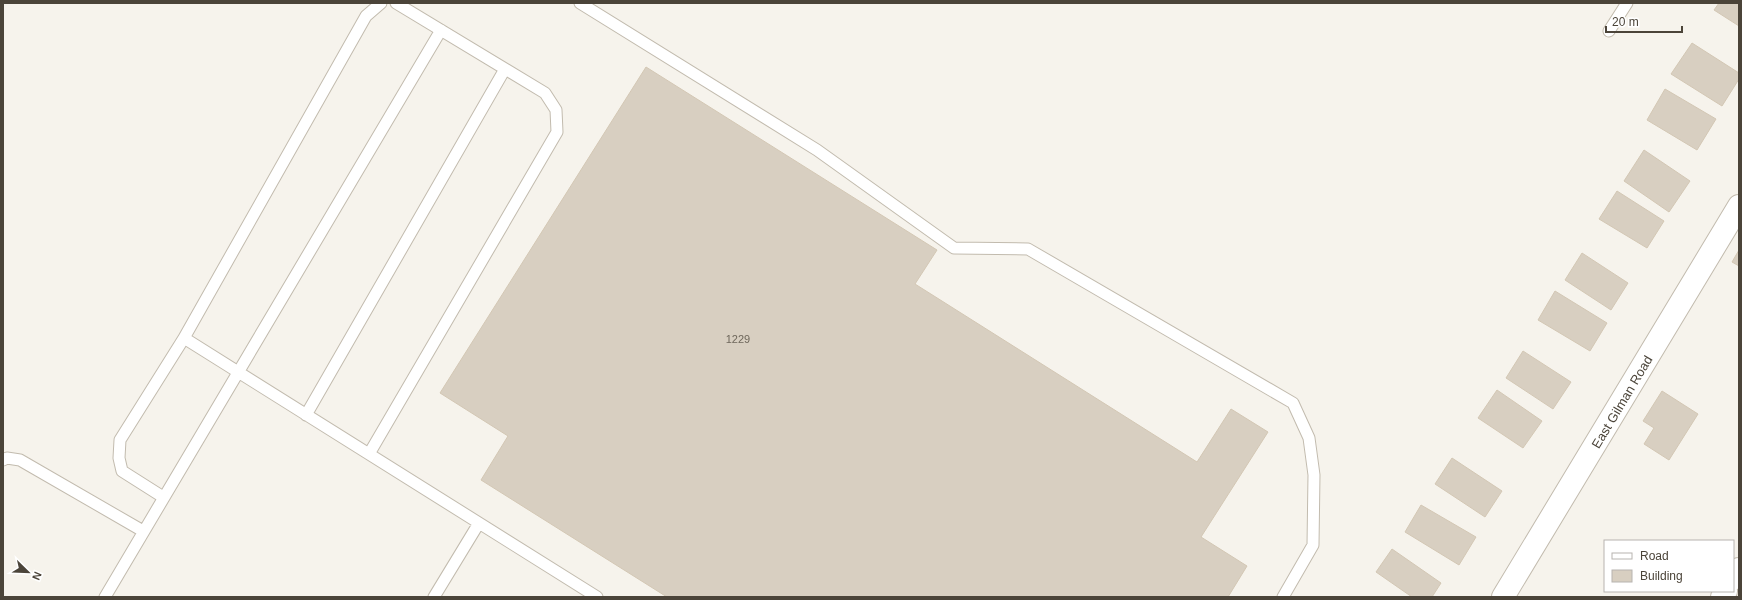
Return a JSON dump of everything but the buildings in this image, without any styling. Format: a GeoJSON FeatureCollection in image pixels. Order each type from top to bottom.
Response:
{"type":"FeatureCollection","features":[{"type":"Feature","properties":{"kind":"street","name":"East Gilman Road"},"geometry":{"type":"LineString","coordinates":[[1503,597],[1739,206]]}},
{"type":"Feature","properties":{"kind":"lane"},"geometry":{"type":"LineString","coordinates":[[163,498],[122,471],[118,458],[120,440],[184,338],[366,16],[381,3]]}},
{"type":"Feature","properties":{"kind":"lane"},"geometry":{"type":"LineString","coordinates":[[369,454],[557,132],[556,110],[545,93],[396,3]]}},
{"type":"Feature","properties":{"kind":"lane"},"geometry":{"type":"LineString","coordinates":[[580,3],[816,150],[954,248],[1028,249],[1293,403],[1309,438],[1314,475],[1313,545],[1283,597]]}},
{"type":"Feature","properties":{"kind":"lane"},"geometry":{"type":"LineString","coordinates":[[1609,30],[1627,3]]}},
{"type":"Feature","properties":{"kind":"lane"},"geometry":{"type":"LineString","coordinates":[[105,597],[441,30]]}},
{"type":"Feature","properties":{"kind":"lane"},"geometry":{"type":"LineString","coordinates":[[306,415],[505,69]]}},
{"type":"Feature","properties":{"kind":"lane"},"geometry":{"type":"LineString","coordinates":[[184,338],[597,597]]}},
{"type":"Feature","properties":{"kind":"lane"},"geometry":{"type":"LineString","coordinates":[[3,460],[7,458],[20,460],[143,531]]}},
{"type":"Feature","properties":{"kind":"lane"},"geometry":{"type":"LineString","coordinates":[[434,597],[479,523]]}}]}
